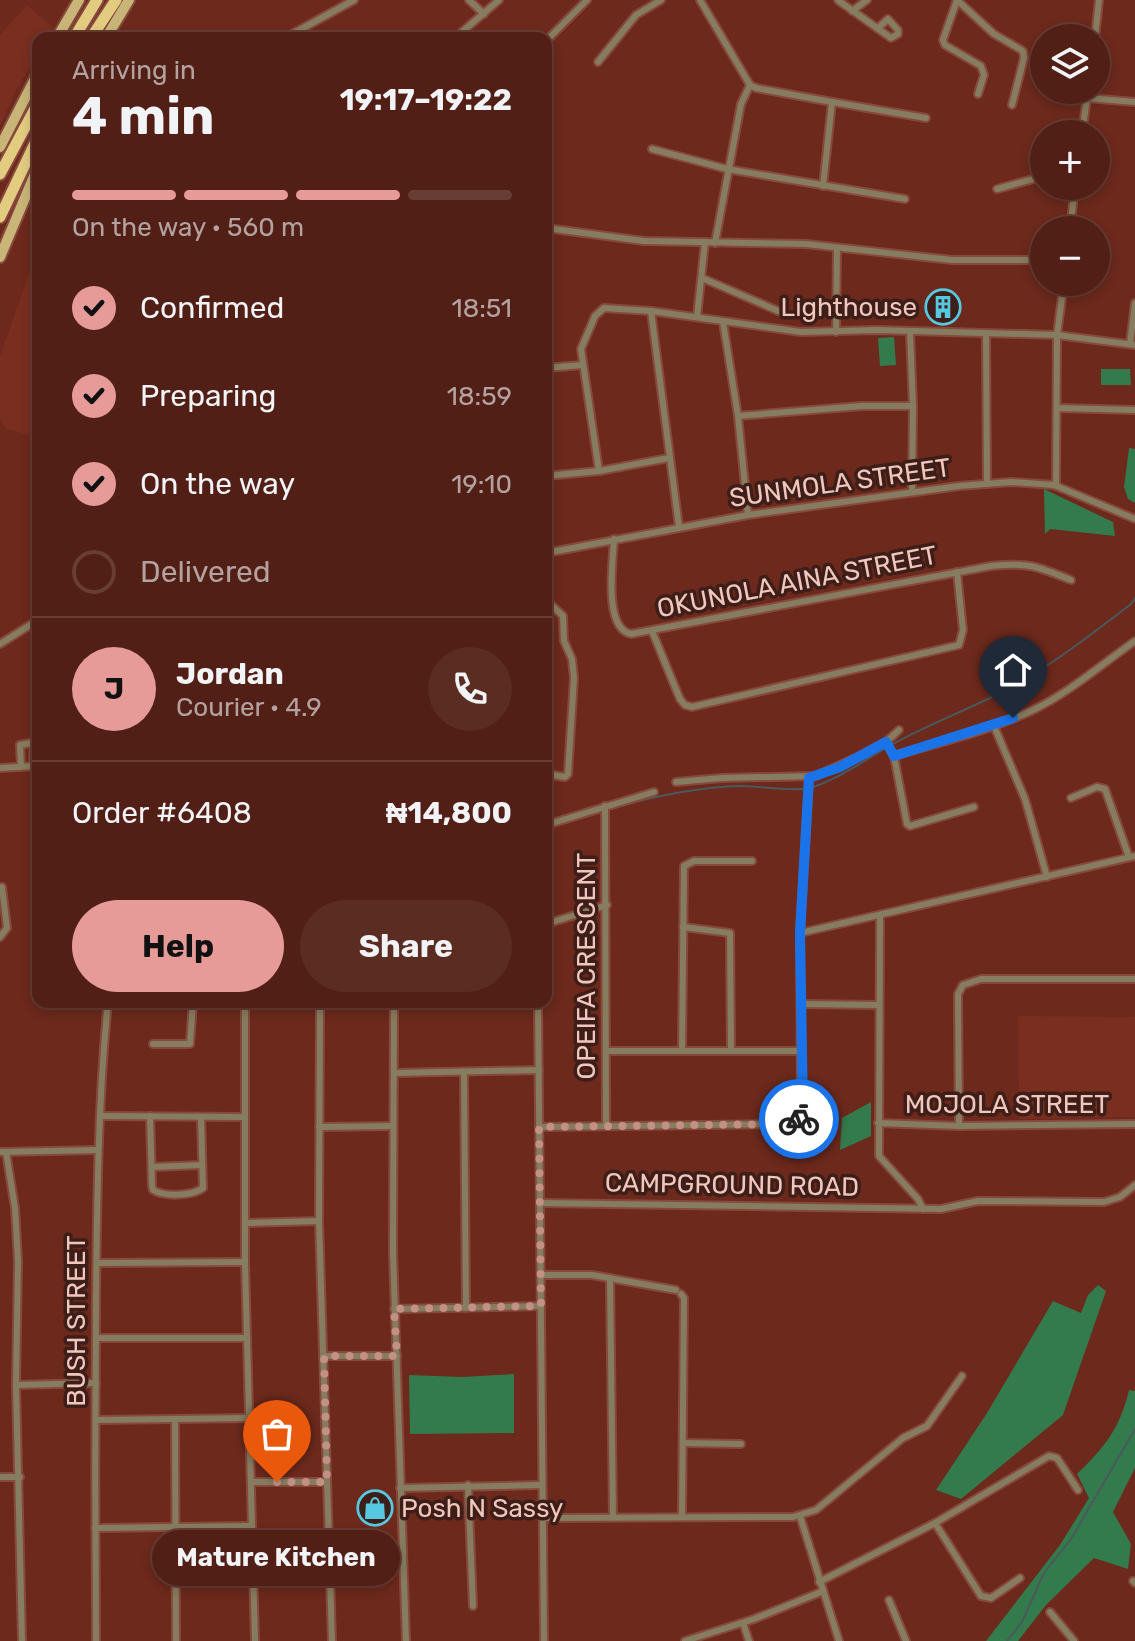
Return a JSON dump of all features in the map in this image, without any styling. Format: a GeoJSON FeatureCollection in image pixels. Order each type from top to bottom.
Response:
{"type":"FeatureCollection","features":[{"type":"Feature","properties":{"kind":"highway"},"geometry":{"type":"LineString","coordinates":[[78,32],[97,0]]}},
{"type":"Feature","properties":{"kind":"highway"},"geometry":{"type":"LineString","coordinates":[[95,32],[116,0]]}},
{"type":"Feature","properties":{"kind":"highway"},"geometry":{"type":"LineString","coordinates":[[0,174],[32,114]]}},
{"type":"Feature","properties":{"kind":"highway"},"geometry":{"type":"LineString","coordinates":[[0,217],[32,150]]}},
{"type":"Feature","properties":{"kind":"main road"},"geometry":{"type":"LineString","coordinates":[[60,32],[79,0]]}},
{"type":"Feature","properties":{"kind":"main road"},"geometry":{"type":"LineString","coordinates":[[110,32],[129,0]]}},
{"type":"Feature","properties":{"kind":"main road"},"geometry":{"type":"LineString","coordinates":[[0,147],[32,85]]}},
{"type":"Feature","properties":{"kind":"main road"},"geometry":{"type":"LineString","coordinates":[[1,251],[32,180]]}},
{"type":"Feature","properties":{"kind":"main road"},"geometry":{"type":"LineString","coordinates":[[0,232],[13,223]]}},
{"type":"Feature","properties":{"kind":"street"},"geometry":{"type":"LineString","coordinates":[[302,32],[354,0]]}},
{"type":"Feature","properties":{"kind":"street"},"geometry":{"type":"LineString","coordinates":[[469,0],[484,14]]}},
{"type":"Feature","properties":{"kind":"street"},"geometry":{"type":"LineString","coordinates":[[462,32],[499,0]]}},
{"type":"Feature","properties":{"kind":"street"},"geometry":{"type":"LineString","coordinates":[[552,35],[587,0]]}},
{"type":"Feature","properties":{"kind":"street"},"geometry":{"type":"LineString","coordinates":[[598,62],[636,15],[661,0]]}},
{"type":"Feature","properties":{"kind":"street"},"geometry":{"type":"LineString","coordinates":[[700,0],[750,85],[926,118]]}},
{"type":"Feature","properties":{"kind":"street"},"geometry":{"type":"LineString","coordinates":[[838,0],[878,28]]}},
{"type":"Feature","properties":{"kind":"street"},"geometry":{"type":"LineString","coordinates":[[852,11],[867,0]]}},
{"type":"Feature","properties":{"kind":"street"},"geometry":{"type":"LineString","coordinates":[[978,94],[984,75],[981,66],[945,45],[943,40],[957,0],[994,34],[1023,51],[1012,105]]}},
{"type":"Feature","properties":{"kind":"street"},"geometry":{"type":"LineString","coordinates":[[1096,24],[1099,0]]}},
{"type":"Feature","properties":{"kind":"street"},"geometry":{"type":"LineString","coordinates":[[715,243],[741,104],[750,85]]}},
{"type":"Feature","properties":{"kind":"street"},"geometry":{"type":"LineString","coordinates":[[1110,98],[1135,102]]}},
{"type":"Feature","properties":{"kind":"street"},"geometry":{"type":"LineString","coordinates":[[823,186],[832,102]]}},
{"type":"Feature","properties":{"kind":"street"},"geometry":{"type":"LineString","coordinates":[[652,149],[727,169],[905,199]]}},
{"type":"Feature","properties":{"kind":"street"},"geometry":{"type":"LineString","coordinates":[[997,189],[1030,180]]}},
{"type":"Feature","properties":{"kind":"street"},"geometry":{"type":"LineString","coordinates":[[552,229],[644,241],[806,244],[952,260],[1030,260]]}},
{"type":"Feature","properties":{"kind":"street"},"geometry":{"type":"LineString","coordinates":[[697,317],[705,242]]}},
{"type":"Feature","properties":{"kind":"street"},"geometry":{"type":"LineString","coordinates":[[836,332],[837,249]]}},
{"type":"Feature","properties":{"kind":"street"},"geometry":{"type":"LineString","coordinates":[[702,278],[783,313]]}},
{"type":"Feature","properties":{"kind":"street"},"geometry":{"type":"LineString","coordinates":[[1056,486],[1057,335],[1062,296]]}},
{"type":"Feature","properties":{"kind":"street"},"geometry":{"type":"LineString","coordinates":[[599,471],[581,349],[598,311],[611,307],[651,311],[801,332],[1057,335],[1133,344],[1135,303]]}},
{"type":"Feature","properties":{"kind":"street"},"geometry":{"type":"LineString","coordinates":[[651,311],[679,527]]}},
{"type":"Feature","properties":{"kind":"street"},"geometry":{"type":"LineString","coordinates":[[723,322],[738,416],[748,515]]}},
{"type":"Feature","properties":{"kind":"street"},"geometry":{"type":"LineString","coordinates":[[910,332],[912,492]]}},
{"type":"Feature","properties":{"kind":"street"},"geometry":{"type":"LineString","coordinates":[[986,333],[987,484]]}},
{"type":"Feature","properties":{"kind":"street"},"geometry":{"type":"LineString","coordinates":[[552,368],[582,365]]}},
{"type":"Feature","properties":{"kind":"street"},"geometry":{"type":"LineString","coordinates":[[738,416],[851,406],[913,406]]}},
{"type":"Feature","properties":{"kind":"street"},"geometry":{"type":"LineString","coordinates":[[1057,408],[1135,410]]}},
{"type":"Feature","properties":{"kind":"street"},"geometry":{"type":"LineString","coordinates":[[552,475],[599,471],[669,458]]}},
{"type":"Feature","properties":{"kind":"street","name":"SUNMOLA STREET"},"geometry":{"type":"LineString","coordinates":[[552,552],[748,515],[987,484],[1032,482],[1056,486],[1135,519]]}},
{"type":"Feature","properties":{"kind":"street","name":"OKUNOLA AINA STREET"},"geometry":{"type":"LineString","coordinates":[[614,539],[611,589],[615,622],[626,633],[652,631],[957,572],[1021,563],[1071,580]]}},
{"type":"Feature","properties":{"kind":"street"},"geometry":{"type":"LineString","coordinates":[[652,631],[680,699],[692,707],[959,645],[963,630],[957,572]]}},
{"type":"Feature","properties":{"kind":"street"},"geometry":{"type":"LineString","coordinates":[[552,606],[563,616],[564,641],[572,659],[574,700],[568,774],[565,777],[552,775]]}},
{"type":"Feature","properties":{"kind":"street"},"geometry":{"type":"LineString","coordinates":[[0,644],[32,624]]}},
{"type":"Feature","properties":{"kind":"street"},"geometry":{"type":"LineString","coordinates":[[676,782],[721,778],[809,783],[889,748],[994,726],[1053,699],[1135,641]]}},
{"type":"Feature","properties":{"kind":"street"},"geometry":{"type":"LineString","coordinates":[[994,726],[1025,799],[1047,877]]}},
{"type":"Feature","properties":{"kind":"street"},"geometry":{"type":"LineString","coordinates":[[899,730],[889,748],[907,824],[910,826],[974,807]]}},
{"type":"Feature","properties":{"kind":"street"},"geometry":{"type":"LineString","coordinates":[[0,768],[21,767]]}},
{"type":"Feature","properties":{"kind":"street"},"geometry":{"type":"LineString","coordinates":[[539,1127],[687,1127],[794,1123],[799,1120],[803,1110],[800,933],[809,783]]}},
{"type":"Feature","properties":{"kind":"street"},"geometry":{"type":"LineString","coordinates":[[800,933],[1132,856],[1105,789],[1097,787],[1071,798]]}},
{"type":"Feature","properties":{"kind":"street"},"geometry":{"type":"LineString","coordinates":[[552,823],[654,792]]}},
{"type":"Feature","properties":{"kind":"street","name":"OPEIFA CRESCENT"},"geometry":{"type":"LineString","coordinates":[[605,809],[606,1126]]}},
{"type":"Feature","properties":{"kind":"street"},"geometry":{"type":"LineString","coordinates":[[682,1050],[684,866],[694,861],[752,861]]}},
{"type":"Feature","properties":{"kind":"street"},"geometry":{"type":"LineString","coordinates":[[0,937],[7,928],[2,887]]}},
{"type":"Feature","properties":{"kind":"street"},"geometry":{"type":"LineString","coordinates":[[552,922],[607,905]]}},
{"type":"Feature","properties":{"kind":"street"},"geometry":{"type":"LineString","coordinates":[[880,916],[879,1156],[918,1199],[923,1209]]}},
{"type":"Feature","properties":{"kind":"street"},"geometry":{"type":"LineString","coordinates":[[683,927],[730,933],[731,1050]]}},
{"type":"Feature","properties":{"kind":"street"},"geometry":{"type":"LineString","coordinates":[[959,1126],[958,994],[963,985],[981,979],[1135,979]]}},
{"type":"Feature","properties":{"kind":"street"},"geometry":{"type":"LineString","coordinates":[[801,1004],[879,1005]]}},
{"type":"Feature","properties":{"kind":"street","name":"BUSH STREET"},"geometry":{"type":"LineString","coordinates":[[96,1641],[98,1150],[100,1074],[107,1008]]}},
{"type":"Feature","properties":{"kind":"street"},"geometry":{"type":"LineString","coordinates":[[153,1044],[190,1044],[193,1008]]}},
{"type":"Feature","properties":{"kind":"street"},"geometry":{"type":"LineString","coordinates":[[245,1008],[245,1262],[255,1641]]}},
{"type":"Feature","properties":{"kind":"street"},"geometry":{"type":"LineString","coordinates":[[320,1008],[319,1221],[332,1641]]}},
{"type":"Feature","properties":{"kind":"street"},"geometry":{"type":"LineString","coordinates":[[394,1008],[394,1309],[406,1641]]}},
{"type":"Feature","properties":{"kind":"street"},"geometry":{"type":"LineString","coordinates":[[538,1008],[544,1641]]}},
{"type":"Feature","properties":{"kind":"street"},"geometry":{"type":"LineString","coordinates":[[608,1051],[800,1051]]}},
{"type":"Feature","properties":{"kind":"street"},"geometry":{"type":"LineString","coordinates":[[394,1073],[539,1070]]}},
{"type":"Feature","properties":{"kind":"street"},"geometry":{"type":"LineString","coordinates":[[464,1072],[466,1308]]}},
{"type":"Feature","properties":{"kind":"street"},"geometry":{"type":"LineString","coordinates":[[100,1116],[244,1117]]}},
{"type":"Feature","properties":{"kind":"street"},"geometry":{"type":"LineString","coordinates":[[150,1116],[153,1190],[162,1195],[200,1191],[203,1184],[201,1117]]}},
{"type":"Feature","properties":{"kind":"street","name":"MOJOLA STREET"},"geometry":{"type":"LineString","coordinates":[[878,1123],[959,1126],[1135,1124]]}},
{"type":"Feature","properties":{"kind":"street"},"geometry":{"type":"LineString","coordinates":[[319,1127],[393,1126]]}},
{"type":"Feature","properties":{"kind":"street"},"geometry":{"type":"LineString","coordinates":[[22,1641],[16,1385],[17,1234],[3,1152],[98,1150]]}},
{"type":"Feature","properties":{"kind":"street"},"geometry":{"type":"LineString","coordinates":[[152,1167],[202,1165]]}},
{"type":"Feature","properties":{"kind":"street","name":"CAMPGROUND ROAD"},"geometry":{"type":"LineString","coordinates":[[540,1203],[941,1209],[991,1200],[1104,1202],[1120,1197],[1135,1185]]}},
{"type":"Feature","properties":{"kind":"street"},"geometry":{"type":"LineString","coordinates":[[245,1223],[319,1221]]}},
{"type":"Feature","properties":{"kind":"street"},"geometry":{"type":"LineString","coordinates":[[97,1263],[245,1262]]}},
{"type":"Feature","properties":{"kind":"street"},"geometry":{"type":"LineString","coordinates":[[541,1275],[592,1275],[679,1292],[684,1298],[682,1516]]}},
{"type":"Feature","properties":{"kind":"street"},"geometry":{"type":"LineString","coordinates":[[610,1278],[613,1517]]}},
{"type":"Feature","properties":{"kind":"street"},"geometry":{"type":"LineString","coordinates":[[394,1309],[541,1306]]}},
{"type":"Feature","properties":{"kind":"street"},"geometry":{"type":"LineString","coordinates":[[96,1338],[247,1338]]}},
{"type":"Feature","properties":{"kind":"street"},"geometry":{"type":"LineString","coordinates":[[324,1356],[397,1356]]}},
{"type":"Feature","properties":{"kind":"street"},"geometry":{"type":"LineString","coordinates":[[543,1518],[800,1516],[816,1510],[903,1438],[927,1426],[962,1376]]}},
{"type":"Feature","properties":{"kind":"street"},"geometry":{"type":"LineString","coordinates":[[16,1385],[96,1383]]}},
{"type":"Feature","properties":{"kind":"street"},"geometry":{"type":"LineString","coordinates":[[96,1420],[250,1418]]}},
{"type":"Feature","properties":{"kind":"street"},"geometry":{"type":"LineString","coordinates":[[175,1420],[176,1641]]}},
{"type":"Feature","properties":{"kind":"street"},"geometry":{"type":"LineString","coordinates":[[683,1443],[741,1444]]}},
{"type":"Feature","properties":{"kind":"street"},"geometry":{"type":"LineString","coordinates":[[819,1582],[935,1523],[1049,1456],[1057,1458],[1078,1490]]}},
{"type":"Feature","properties":{"kind":"street"},"geometry":{"type":"LineString","coordinates":[[0,1477],[20,1477]]}},
{"type":"Feature","properties":{"kind":"street"},"geometry":{"type":"LineString","coordinates":[[252,1482],[327,1482]]}},
{"type":"Feature","properties":{"kind":"street"},"geometry":{"type":"LineString","coordinates":[[468,1485],[473,1606]]}},
{"type":"Feature","properties":{"kind":"street"},"geometry":{"type":"LineString","coordinates":[[400,1488],[541,1485]]}},
{"type":"Feature","properties":{"kind":"street"},"geometry":{"type":"LineString","coordinates":[[800,1516],[821,1592],[839,1641]]}},
{"type":"Feature","properties":{"kind":"street"},"geometry":{"type":"LineString","coordinates":[[935,1523],[981,1596],[991,1598],[1020,1578]]}},
{"type":"Feature","properties":{"kind":"street"},"geometry":{"type":"LineString","coordinates":[[95,1528],[252,1526]]}},
{"type":"Feature","properties":{"kind":"street"},"geometry":{"type":"LineString","coordinates":[[685,1641],[743,1623],[821,1592]]}},
{"type":"Feature","properties":{"kind":"street"},"geometry":{"type":"LineString","coordinates":[[889,1600],[906,1641]]}},
{"type":"Feature","properties":{"kind":"street"},"geometry":{"type":"LineString","coordinates":[[1050,1612],[1074,1641]]}},
{"type":"Feature","properties":{"kind":"street"},"geometry":{"type":"LineString","coordinates":[[743,1623],[749,1641]]}},
{"type":"Feature","properties":{"kind":"shaded area"},"geometry":{"type":"Polygon","coordinates":[[[27,5],[55,29],[53,32],[32,32],[32,64],[17,88],[0,126],[0,35],[27,5]]]}},
{"type":"Feature","properties":{"kind":"shaded area"},"geometry":{"type":"Polygon","coordinates":[[[32,266],[32,436],[6,429],[0,419],[0,356],[32,266]]]}},
{"type":"Feature","properties":{"kind":"shaded area"},"geometry":{"type":"Polygon","coordinates":[[[1018,1016],[1135,1017],[1135,1117],[1019,1119],[1018,1016]]]}},
{"type":"Feature","properties":{"kind":"green space"},"geometry":{"type":"Polygon","coordinates":[[[894,337],[896,365],[880,366],[878,338],[894,337]]]}},
{"type":"Feature","properties":{"kind":"green space"},"geometry":{"type":"Polygon","coordinates":[[[1101,369],[1130,369],[1131,385],[1101,385],[1101,369]]]}},
{"type":"Feature","properties":{"kind":"green space"},"geometry":{"type":"Polygon","coordinates":[[[1129,448],[1135,449],[1135,503],[1128,499],[1124,487],[1129,448]]]}},
{"type":"Feature","properties":{"kind":"green space"},"geometry":{"type":"Polygon","coordinates":[[[1044,489],[1113,522],[1115,536],[1050,529],[1045,534],[1044,489]]]}},
{"type":"Feature","properties":{"kind":"green space"},"geometry":{"type":"Polygon","coordinates":[[[871,1102],[871,1136],[840,1150],[842,1118],[871,1102]]]}},
{"type":"Feature","properties":{"kind":"green space"},"geometry":{"type":"Polygon","coordinates":[[[1098,1285],[1106,1291],[1063,1415],[961,1499],[936,1490],[987,1413],[1053,1301],[1081,1313],[1088,1295],[1098,1285]]]}},
{"type":"Feature","properties":{"kind":"green space"},"geometry":{"type":"Polygon","coordinates":[[[514,1374],[514,1433],[410,1434],[409,1375],[462,1377],[514,1374]]]}},
{"type":"Feature","properties":{"kind":"green space"},"geometry":{"type":"Polygon","coordinates":[[[1129,1390],[1135,1391],[1135,1468],[1113,1512],[1131,1544],[1128,1569],[1094,1558],[1046,1605],[1018,1641],[986,1641],[1060,1545],[1089,1498],[1077,1474],[1110,1436],[1129,1390]]]}},
{"type":"Feature","properties":{"kind":"waterway"},"geometry":{"type":"LineString","coordinates":[[891,745],[1033,675],[1135,598]]}},
{"type":"Feature","properties":{"kind":"waterway"},"geometry":{"type":"LineString","coordinates":[[613,808],[708,788],[809,788],[838,776],[886,748]]}},
{"type":"Feature","properties":{"kind":"waterway"},"geometry":{"type":"LineString","coordinates":[[1007,1641],[1022,1622],[1044,1573],[1071,1539],[1135,1429]]}},
{"type":"Feature","properties":{"kind":"way so far"},"geometry":{"type":"LineString","coordinates":[[277,1482],[327,1482],[324,1356],[397,1356],[394,1309],[541,1306],[539,1127],[787,1124],[799,1119]]}},
{"type":"Feature","properties":{"kind":"place","name":"Lighthouse"},"geometry":{"type":"Point","coordinates":[943,307]}},
{"type":"Feature","properties":{"kind":"place","name":"Mature Kitchen"},"geometry":{"type":"Point","coordinates":[277,1482]}},
{"type":"Feature","properties":{"kind":"place","name":"Posh N Sassy"},"geometry":{"type":"Point","coordinates":[375,1508]}},
{"type":"Feature","properties":{"kind":"route"},"geometry":{"type":"LineString","coordinates":[[799,1119],[803,1110],[800,933],[809,778],[840,767],[886,742],[894,756],[1013,718]]}}]}
